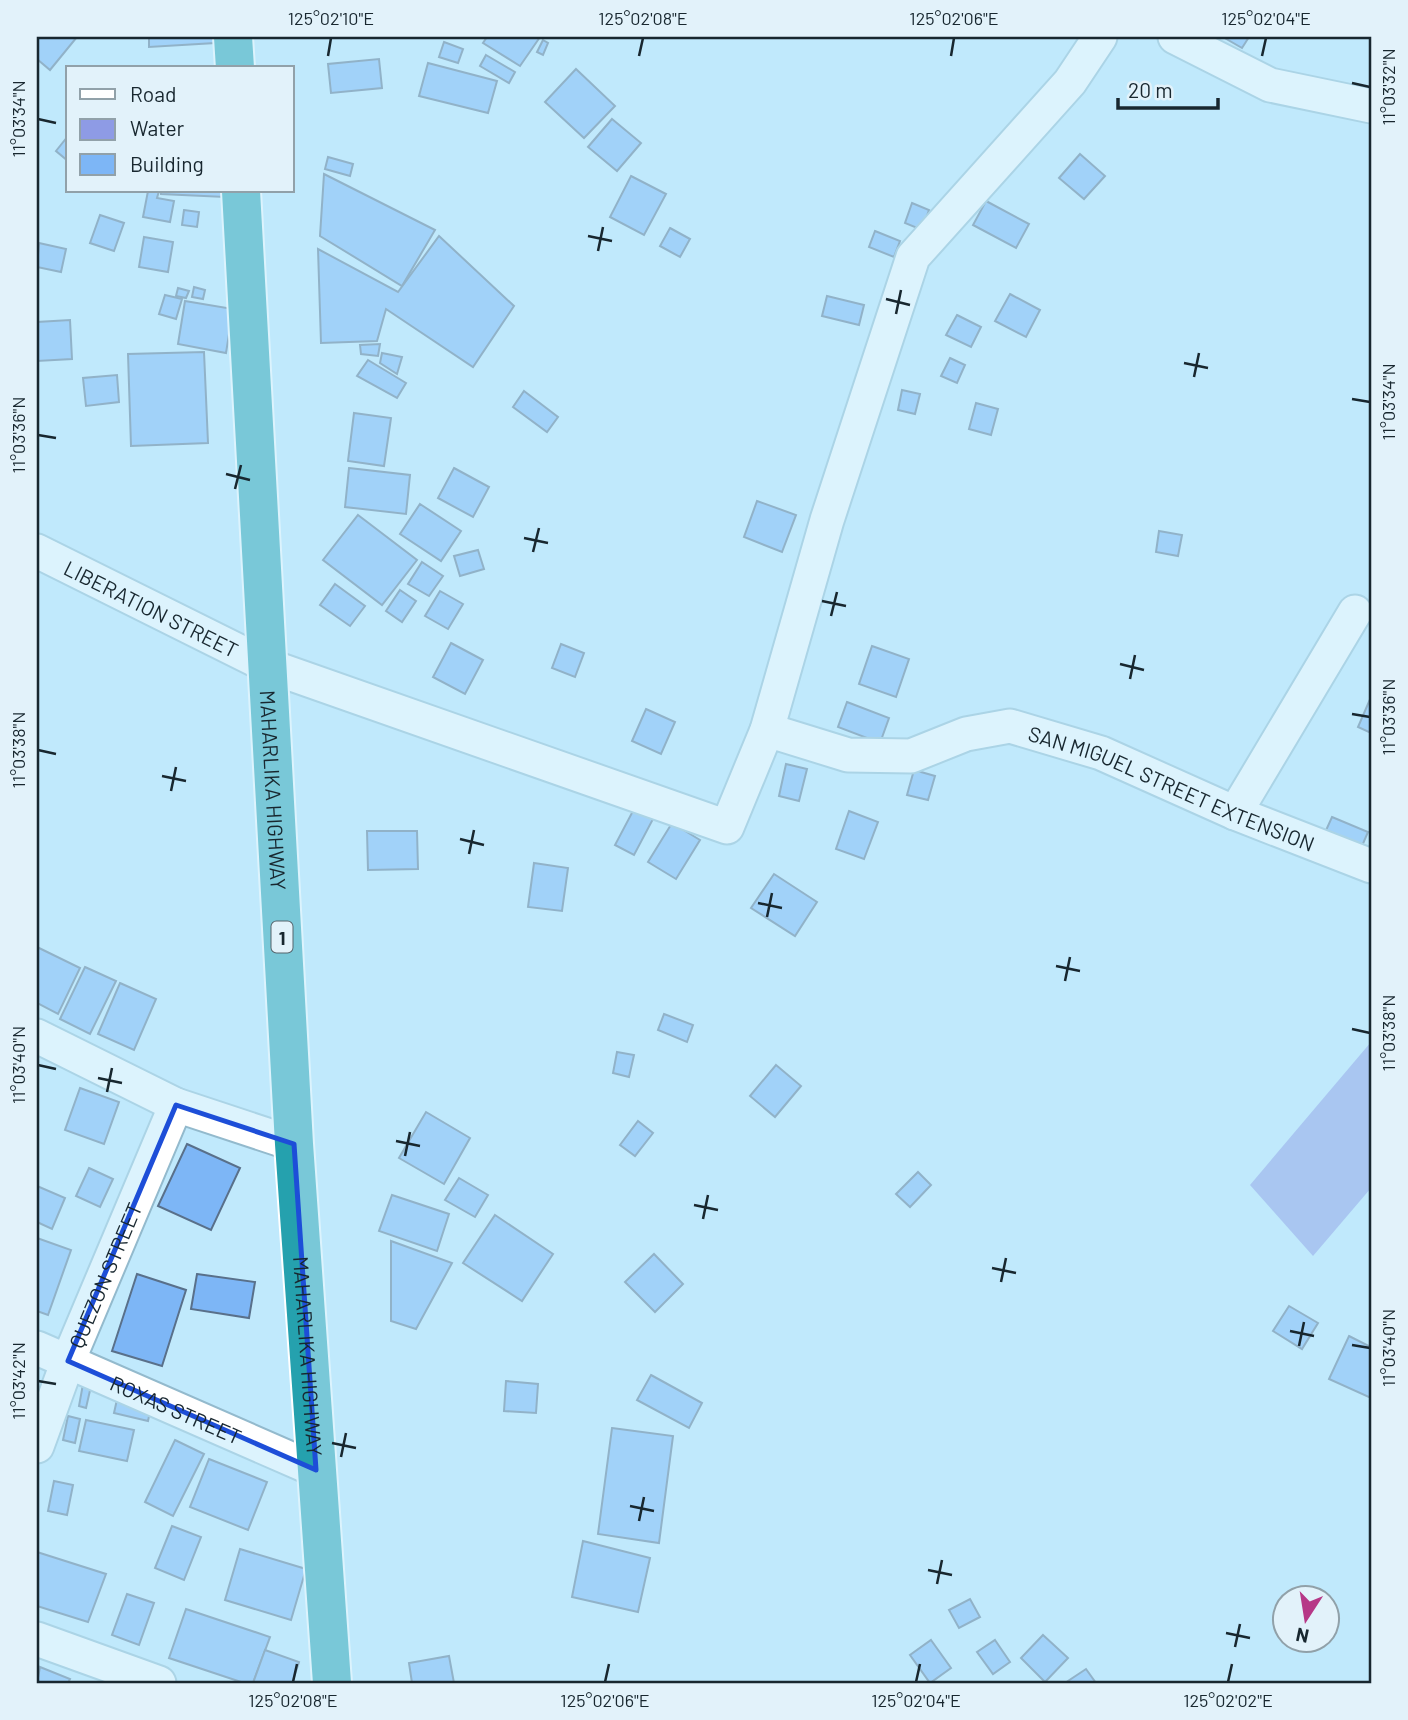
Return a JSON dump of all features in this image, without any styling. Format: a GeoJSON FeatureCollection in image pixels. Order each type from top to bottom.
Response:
{"type":"FeatureCollection","features":[{"type":"Feature","properties":{"kind":"highway"},"geometry":{"type":"LineString","coordinates":[[233,37],[235,66]]}},
{"type":"Feature","properties":{"kind":"highway","name":"MAHARLIKA HIGHWAY"},"geometry":{"type":"LineString","coordinates":[[241,192],[294,1144],[332,1683]]}},
{"type":"Feature","properties":{"kind":"street"},"geometry":{"type":"LineString","coordinates":[[767,730],[827,520],[913,257],[1070,82],[1100,37]]}},
{"type":"Feature","properties":{"kind":"street"},"geometry":{"type":"LineString","coordinates":[[1175,37],[1270,85],[1371,106]]}},
{"type":"Feature","properties":{"kind":"street","name":"LIBERATION STREET"},"geometry":{"type":"LineString","coordinates":[[37,551],[266,665],[727,827],[767,730]]}},
{"type":"Feature","properties":{"kind":"street"},"geometry":{"type":"LineString","coordinates":[[1235,813],[1355,612]]}},
{"type":"Feature","properties":{"kind":"street","name":"SAN MIGUEL STREET EXTENSION"},"geometry":{"type":"LineString","coordinates":[[767,730],[848,755],[911,756],[966,734],[1010,726],[1101,753],[1235,813],[1371,866]]}},
{"type":"Feature","properties":{"kind":"street"},"geometry":{"type":"LineString","coordinates":[[37,1036],[176,1105],[294,1144]]}},
{"type":"Feature","properties":{"kind":"street","name":"QUEZON STREET"},"geometry":{"type":"LineString","coordinates":[[37,1446],[68,1361],[176,1105]]}},
{"type":"Feature","properties":{"kind":"street","name":"ROXAS STREET"},"geometry":{"type":"LineString","coordinates":[[37,1348],[316,1470]]}},
{"type":"Feature","properties":{"kind":"street"},"geometry":{"type":"LineString","coordinates":[[37,1639],[159,1683]]}},
{"type":"Feature","properties":{"kind":"highlighted area"},"geometry":{"type":"Polygon","coordinates":[[[176,1105],[294,1144],[316,1470],[68,1361],[176,1105]]]}},
{"type":"Feature","properties":{"kind":"water"},"geometry":{"type":"Polygon","coordinates":[[[1371,1042],[1371,1188],[1313,1256],[1250,1185],[1371,1042]]]}},
{"type":"Feature","properties":{"kind":"building"},"geometry":{"type":"Polygon","coordinates":[[[37,37],[77,37],[50,70],[37,59],[37,37]]]}},
{"type":"Feature","properties":{"kind":"building"},"geometry":{"type":"Polygon","coordinates":[[[149,37],[215,37],[215,43],[149,47],[149,37]]]}},
{"type":"Feature","properties":{"kind":"building"},"geometry":{"type":"Polygon","coordinates":[[[487,37],[540,37],[520,66],[483,43],[487,37]]]}},
{"type":"Feature","properties":{"kind":"building"},"geometry":{"type":"Polygon","coordinates":[[[1223,37],[1249,37],[1242,48],[1223,37]]]}},
{"type":"Feature","properties":{"kind":"building"},"geometry":{"type":"Polygon","coordinates":[[[543,40],[548,43],[543,55],[537,52],[543,40]]]}},
{"type":"Feature","properties":{"kind":"building"},"geometry":{"type":"Polygon","coordinates":[[[444,42],[463,49],[458,63],[439,57],[444,42]]]}},
{"type":"Feature","properties":{"kind":"building"},"geometry":{"type":"Polygon","coordinates":[[[486,55],[515,72],[509,83],[480,66],[486,55]]]}},
{"type":"Feature","properties":{"kind":"building"},"geometry":{"type":"Polygon","coordinates":[[[379,59],[382,88],[331,93],[328,64],[379,59]]]}},
{"type":"Feature","properties":{"kind":"building"},"geometry":{"type":"Polygon","coordinates":[[[428,63],[497,81],[488,113],[419,96],[428,63]]]}},
{"type":"Feature","properties":{"kind":"building"},"geometry":{"type":"Polygon","coordinates":[[[576,69],[615,106],[584,138],[545,102],[576,69]]]}},
{"type":"Feature","properties":{"kind":"building"},"geometry":{"type":"Polygon","coordinates":[[[612,119],[641,143],[617,171],[588,147],[612,119]]]}},
{"type":"Feature","properties":{"kind":"building"},"geometry":{"type":"Polygon","coordinates":[[[66,138],[66,159],[56,151],[66,138]]]}},
{"type":"Feature","properties":{"kind":"building"},"geometry":{"type":"Polygon","coordinates":[[[1080,154],[1105,176],[1084,199],[1059,178],[1080,154]]]}},
{"type":"Feature","properties":{"kind":"building"},"geometry":{"type":"Polygon","coordinates":[[[328,157],[353,164],[350,176],[325,169],[328,157]]]}},
{"type":"Feature","properties":{"kind":"building"},"geometry":{"type":"Polygon","coordinates":[[[324,174],[435,230],[402,286],[320,236],[324,174]]]}},
{"type":"Feature","properties":{"kind":"building"},"geometry":{"type":"Polygon","coordinates":[[[631,176],[666,194],[644,235],[610,217],[631,176]]]}},
{"type":"Feature","properties":{"kind":"building"},"geometry":{"type":"Polygon","coordinates":[[[148,192],[159,192],[157,198],[174,201],[170,222],[143,217],[148,192]]]}},
{"type":"Feature","properties":{"kind":"building"},"geometry":{"type":"Polygon","coordinates":[[[225,192],[225,197],[161,194],[225,192]]]}},
{"type":"Feature","properties":{"kind":"building"},"geometry":{"type":"Polygon","coordinates":[[[986,201],[1029,224],[1016,248],[973,225],[986,201]]]}},
{"type":"Feature","properties":{"kind":"building"},"geometry":{"type":"Polygon","coordinates":[[[912,203],[929,210],[922,230],[905,223],[912,203]]]}},
{"type":"Feature","properties":{"kind":"building"},"geometry":{"type":"Polygon","coordinates":[[[184,210],[199,212],[197,227],[182,225],[184,210]]]}},
{"type":"Feature","properties":{"kind":"building"},"geometry":{"type":"Polygon","coordinates":[[[100,215],[124,223],[114,251],[90,243],[100,215]]]}},
{"type":"Feature","properties":{"kind":"building"},"geometry":{"type":"Polygon","coordinates":[[[670,228],[690,239],[680,257],[660,246],[670,228]]]}},
{"type":"Feature","properties":{"kind":"building"},"geometry":{"type":"Polygon","coordinates":[[[875,231],[900,241],[894,257],[869,247],[875,231]]]}},
{"type":"Feature","properties":{"kind":"building"},"geometry":{"type":"Polygon","coordinates":[[[439,236],[514,306],[473,367],[386,309],[377,341],[321,343],[318,249],[398,292],[439,236]]]}},
{"type":"Feature","properties":{"kind":"building"},"geometry":{"type":"Polygon","coordinates":[[[144,237],[173,242],[168,272],[139,267],[144,237]]]}},
{"type":"Feature","properties":{"kind":"building"},"geometry":{"type":"Polygon","coordinates":[[[39,243],[66,249],[61,272],[37,267],[39,243]]]}},
{"type":"Feature","properties":{"kind":"building"},"geometry":{"type":"Polygon","coordinates":[[[194,287],[205,290],[203,299],[192,297],[194,287]]]}},
{"type":"Feature","properties":{"kind":"building"},"geometry":{"type":"Polygon","coordinates":[[[178,288],[189,291],[186,298],[176,296],[178,288]]]}},
{"type":"Feature","properties":{"kind":"building"},"geometry":{"type":"Polygon","coordinates":[[[1010,294],[1040,310],[1026,337],[995,321],[1010,294]]]}},
{"type":"Feature","properties":{"kind":"building"},"geometry":{"type":"Polygon","coordinates":[[[165,295],[182,299],[176,319],[159,314],[165,295]]]}},
{"type":"Feature","properties":{"kind":"building"},"geometry":{"type":"Polygon","coordinates":[[[827,296],[864,305],[859,325],[822,316],[827,296]]]}},
{"type":"Feature","properties":{"kind":"building"},"geometry":{"type":"Polygon","coordinates":[[[185,301],[233,309],[226,353],[178,344],[185,301]]]}},
{"type":"Feature","properties":{"kind":"building"},"geometry":{"type":"Polygon","coordinates":[[[957,315],[981,327],[971,347],[946,335],[957,315]]]}},
{"type":"Feature","properties":{"kind":"building"},"geometry":{"type":"Polygon","coordinates":[[[70,320],[72,359],[37,361],[37,322],[70,320]]]}},
{"type":"Feature","properties":{"kind":"building"},"geometry":{"type":"Polygon","coordinates":[[[380,344],[378,356],[361,354],[360,345],[380,344]]]}},
{"type":"Feature","properties":{"kind":"building"},"geometry":{"type":"Polygon","coordinates":[[[204,352],[208,443],[131,446],[128,354],[204,352]]]}},
{"type":"Feature","properties":{"kind":"building"},"geometry":{"type":"Polygon","coordinates":[[[382,353],[402,357],[397,374],[380,363],[382,353]]]}},
{"type":"Feature","properties":{"kind":"building"},"geometry":{"type":"Polygon","coordinates":[[[950,358],[965,365],[957,383],[941,376],[950,358]]]}},
{"type":"Feature","properties":{"kind":"building"},"geometry":{"type":"Polygon","coordinates":[[[368,360],[406,383],[397,398],[357,376],[368,360]]]}},
{"type":"Feature","properties":{"kind":"building"},"geometry":{"type":"Polygon","coordinates":[[[117,375],[119,402],[86,406],[83,378],[117,375]]]}},
{"type":"Feature","properties":{"kind":"building"},"geometry":{"type":"Polygon","coordinates":[[[902,390],[920,394],[915,414],[898,410],[902,390]]]}},
{"type":"Feature","properties":{"kind":"building"},"geometry":{"type":"Polygon","coordinates":[[[524,391],[558,417],[547,432],[513,407],[524,391]]]}},
{"type":"Feature","properties":{"kind":"building"},"geometry":{"type":"Polygon","coordinates":[[[976,403],[998,409],[991,435],[969,429],[976,403]]]}},
{"type":"Feature","properties":{"kind":"building"},"geometry":{"type":"Polygon","coordinates":[[[354,413],[391,418],[384,466],[348,461],[354,413]]]}},
{"type":"Feature","properties":{"kind":"building"},"geometry":{"type":"Polygon","coordinates":[[[349,468],[410,475],[406,514],[345,507],[349,468]]]}},
{"type":"Feature","properties":{"kind":"building"},"geometry":{"type":"Polygon","coordinates":[[[454,468],[489,487],[473,517],[438,498],[454,468]]]}},
{"type":"Feature","properties":{"kind":"building"},"geometry":{"type":"Polygon","coordinates":[[[757,501],[796,515],[782,552],[744,537],[757,501]]]}},
{"type":"Feature","properties":{"kind":"building"},"geometry":{"type":"Polygon","coordinates":[[[420,504],[461,531],[441,561],[400,534],[420,504]]]}},
{"type":"Feature","properties":{"kind":"building"},"geometry":{"type":"Polygon","coordinates":[[[358,515],[417,560],[382,605],[323,560],[358,515]]]}},
{"type":"Feature","properties":{"kind":"building"},"geometry":{"type":"Polygon","coordinates":[[[1159,531],[1182,535],[1178,556],[1156,552],[1159,531]]]}},
{"type":"Feature","properties":{"kind":"building"},"geometry":{"type":"Polygon","coordinates":[[[478,550],[484,569],[460,576],[454,556],[478,550]]]}},
{"type":"Feature","properties":{"kind":"building"},"geometry":{"type":"Polygon","coordinates":[[[422,562],[443,576],[429,596],[408,584],[422,562]]]}},
{"type":"Feature","properties":{"kind":"building"},"geometry":{"type":"Polygon","coordinates":[[[335,584],[365,606],[350,626],[320,605],[335,584]]]}},
{"type":"Feature","properties":{"kind":"building"},"geometry":{"type":"Polygon","coordinates":[[[400,590],[416,601],[402,622],[386,611],[400,590]]]}},
{"type":"Feature","properties":{"kind":"building"},"geometry":{"type":"Polygon","coordinates":[[[440,591],[463,604],[448,629],[425,616],[440,591]]]}},
{"type":"Feature","properties":{"kind":"building"},"geometry":{"type":"Polygon","coordinates":[[[451,643],[483,660],[465,694],[433,677],[451,643]]]}},
{"type":"Feature","properties":{"kind":"building"},"geometry":{"type":"Polygon","coordinates":[[[561,644],[584,653],[575,677],[552,668],[561,644]]]}},
{"type":"Feature","properties":{"kind":"building"},"geometry":{"type":"Polygon","coordinates":[[[872,646],[909,659],[896,697],[859,684],[872,646]]]}},
{"type":"Feature","properties":{"kind":"building"},"geometry":{"type":"Polygon","coordinates":[[[1371,697],[1371,733],[1358,727],[1371,697]]]}},
{"type":"Feature","properties":{"kind":"building"},"geometry":{"type":"Polygon","coordinates":[[[847,702],[889,718],[880,743],[838,727],[847,702]]]}},
{"type":"Feature","properties":{"kind":"building"},"geometry":{"type":"Polygon","coordinates":[[[646,709],[675,722],[661,754],[632,741],[646,709]]]}},
{"type":"Feature","properties":{"kind":"building"},"geometry":{"type":"Polygon","coordinates":[[[786,764],[807,769],[799,801],[779,796],[786,764]]]}},
{"type":"Feature","properties":{"kind":"building"},"geometry":{"type":"Polygon","coordinates":[[[914,770],[935,776],[928,800],[907,795],[914,770]]]}},
{"type":"Feature","properties":{"kind":"building"},"geometry":{"type":"Polygon","coordinates":[[[634,809],[653,819],[634,855],[615,845],[634,809]]]}},
{"type":"Feature","properties":{"kind":"building"},"geometry":{"type":"Polygon","coordinates":[[[849,811],[878,822],[864,859],[836,849],[849,811]]]}},
{"type":"Feature","properties":{"kind":"building"},"geometry":{"type":"Polygon","coordinates":[[[1332,817],[1368,832],[1359,853],[1323,837],[1332,817]]]}},
{"type":"Feature","properties":{"kind":"building"},"geometry":{"type":"Polygon","coordinates":[[[672,823],[700,840],[676,879],[648,862],[672,823]]]}},
{"type":"Feature","properties":{"kind":"building"},"geometry":{"type":"Polygon","coordinates":[[[367,831],[417,831],[418,869],[368,870],[367,831]]]}},
{"type":"Feature","properties":{"kind":"building"},"geometry":{"type":"Polygon","coordinates":[[[534,863],[568,868],[562,911],[528,907],[534,863]]]}},
{"type":"Feature","properties":{"kind":"building"},"geometry":{"type":"Polygon","coordinates":[[[774,874],[817,902],[795,936],[751,908],[774,874]]]}},
{"type":"Feature","properties":{"kind":"building"},"geometry":{"type":"Polygon","coordinates":[[[37,947],[80,968],[58,1014],[37,1003],[37,947]]]}},
{"type":"Feature","properties":{"kind":"building"},"geometry":{"type":"Polygon","coordinates":[[[85,967],[116,981],[90,1034],[60,1019],[85,967]]]}},
{"type":"Feature","properties":{"kind":"building"},"geometry":{"type":"Polygon","coordinates":[[[120,983],[156,999],[134,1050],[98,1034],[120,983]]]}},
{"type":"Feature","properties":{"kind":"building"},"geometry":{"type":"Polygon","coordinates":[[[664,1014],[693,1025],[687,1042],[658,1030],[664,1014]]]}},
{"type":"Feature","properties":{"kind":"building"},"geometry":{"type":"Polygon","coordinates":[[[617,1052],[634,1055],[629,1077],[613,1073],[617,1052]]]}},
{"type":"Feature","properties":{"kind":"building"},"geometry":{"type":"Polygon","coordinates":[[[776,1065],[801,1086],[775,1117],[750,1096],[776,1065]]]}},
{"type":"Feature","properties":{"kind":"building"},"geometry":{"type":"Polygon","coordinates":[[[80,1088],[119,1102],[104,1144],[65,1130],[80,1088]]]}},
{"type":"Feature","properties":{"kind":"building"},"geometry":{"type":"Polygon","coordinates":[[[426,1112],[470,1138],[444,1184],[399,1158],[426,1112]]]}},
{"type":"Feature","properties":{"kind":"building"},"geometry":{"type":"Polygon","coordinates":[[[638,1121],[653,1133],[635,1156],[620,1145],[638,1121]]]}},
{"type":"Feature","properties":{"kind":"building"},"geometry":{"type":"Polygon","coordinates":[[[187,1144],[240,1168],[211,1230],[158,1206],[187,1144]]]}},
{"type":"Feature","properties":{"kind":"building"},"geometry":{"type":"Polygon","coordinates":[[[89,1168],[113,1179],[100,1207],[76,1196],[89,1168]]]}},
{"type":"Feature","properties":{"kind":"building"},"geometry":{"type":"Polygon","coordinates":[[[918,1172],[931,1185],[910,1207],[896,1194],[918,1172]]]}},
{"type":"Feature","properties":{"kind":"building"},"geometry":{"type":"Polygon","coordinates":[[[459,1178],[488,1195],[475,1217],[445,1200],[459,1178]]]}},
{"type":"Feature","properties":{"kind":"building"},"geometry":{"type":"Polygon","coordinates":[[[37,1186],[65,1198],[52,1229],[37,1222],[37,1186]]]}},
{"type":"Feature","properties":{"kind":"building"},"geometry":{"type":"Polygon","coordinates":[[[392,1195],[449,1214],[437,1251],[379,1231],[392,1195]]]}},
{"type":"Feature","properties":{"kind":"building"},"geometry":{"type":"Polygon","coordinates":[[[495,1215],[553,1254],[522,1301],[463,1263],[495,1215]]]}},
{"type":"Feature","properties":{"kind":"building"},"geometry":{"type":"Polygon","coordinates":[[[37,1238],[71,1250],[48,1315],[37,1311],[37,1238]]]}},
{"type":"Feature","properties":{"kind":"building"},"geometry":{"type":"Polygon","coordinates":[[[391,1241],[452,1263],[416,1329],[391,1321],[391,1241]]]}},
{"type":"Feature","properties":{"kind":"building"},"geometry":{"type":"Polygon","coordinates":[[[654,1254],[683,1284],[655,1312],[625,1282],[654,1254]]]}},
{"type":"Feature","properties":{"kind":"building"},"geometry":{"type":"Polygon","coordinates":[[[137,1274],[186,1290],[162,1366],[112,1351],[137,1274]]]}},
{"type":"Feature","properties":{"kind":"building"},"geometry":{"type":"Polygon","coordinates":[[[197,1274],[255,1282],[249,1318],[191,1309],[197,1274]]]}},
{"type":"Feature","properties":{"kind":"building"},"geometry":{"type":"Polygon","coordinates":[[[1289,1306],[1318,1323],[1302,1349],[1273,1331],[1289,1306]]]}},
{"type":"Feature","properties":{"kind":"building"},"geometry":{"type":"Polygon","coordinates":[[[1349,1336],[1371,1347],[1371,1398],[1329,1379],[1349,1336]]]}},
{"type":"Feature","properties":{"kind":"building"},"geometry":{"type":"Polygon","coordinates":[[[651,1375],[702,1403],[689,1428],[637,1400],[651,1375]]]}},
{"type":"Feature","properties":{"kind":"building"},"geometry":{"type":"Polygon","coordinates":[[[506,1381],[538,1384],[536,1413],[504,1411],[506,1381]]]}},
{"type":"Feature","properties":{"kind":"building"},"geometry":{"type":"Polygon","coordinates":[[[83,1384],[91,1386],[86,1408],[79,1406],[83,1384]]]}},
{"type":"Feature","properties":{"kind":"building"},"geometry":{"type":"Polygon","coordinates":[[[118,1395],[152,1402],[148,1421],[114,1413],[118,1395]]]}},
{"type":"Feature","properties":{"kind":"building"},"geometry":{"type":"Polygon","coordinates":[[[68,1416],[80,1419],[75,1443],[63,1440],[68,1416]]]}},
{"type":"Feature","properties":{"kind":"building"},"geometry":{"type":"Polygon","coordinates":[[[86,1420],[134,1430],[127,1461],[79,1451],[86,1420]]]}},
{"type":"Feature","properties":{"kind":"building"},"geometry":{"type":"Polygon","coordinates":[[[612,1428],[673,1436],[659,1543],[598,1534],[612,1428]]]}},
{"type":"Feature","properties":{"kind":"building"},"geometry":{"type":"Polygon","coordinates":[[[175,1440],[204,1454],[173,1516],[145,1502],[175,1440]]]}},
{"type":"Feature","properties":{"kind":"building"},"geometry":{"type":"Polygon","coordinates":[[[209,1459],[267,1482],[248,1530],[190,1507],[209,1459]]]}},
{"type":"Feature","properties":{"kind":"building"},"geometry":{"type":"Polygon","coordinates":[[[54,1481],[73,1485],[67,1515],[48,1511],[54,1481]]]}},
{"type":"Feature","properties":{"kind":"building"},"geometry":{"type":"Polygon","coordinates":[[[172,1526],[201,1537],[184,1580],[155,1568],[172,1526]]]}},
{"type":"Feature","properties":{"kind":"building"},"geometry":{"type":"Polygon","coordinates":[[[583,1541],[650,1558],[638,1612],[572,1597],[583,1541]]]}},
{"type":"Feature","properties":{"kind":"building"},"geometry":{"type":"Polygon","coordinates":[[[240,1549],[306,1569],[291,1620],[225,1600],[240,1549]]]}},
{"type":"Feature","properties":{"kind":"building"},"geometry":{"type":"Polygon","coordinates":[[[37,1552],[106,1574],[88,1622],[37,1606],[37,1552]]]}},
{"type":"Feature","properties":{"kind":"building"},"geometry":{"type":"Polygon","coordinates":[[[127,1594],[154,1603],[139,1645],[112,1635],[127,1594]]]}},
{"type":"Feature","properties":{"kind":"building"},"geometry":{"type":"Polygon","coordinates":[[[970,1599],[980,1617],[959,1628],[949,1610],[970,1599]]]}},
{"type":"Feature","properties":{"kind":"building"},"geometry":{"type":"Polygon","coordinates":[[[186,1609],[270,1637],[253,1683],[244,1683],[169,1658],[186,1609]]]}},
{"type":"Feature","properties":{"kind":"building"},"geometry":{"type":"Polygon","coordinates":[[[1043,1635],[1068,1658],[1045,1682],[1021,1658],[1043,1635]]]}},
{"type":"Feature","properties":{"kind":"building"},"geometry":{"type":"Polygon","coordinates":[[[931,1640],[951,1668],[930,1683],[910,1655],[931,1640]]]}},
{"type":"Feature","properties":{"kind":"building"},"geometry":{"type":"Polygon","coordinates":[[[995,1640],[1010,1662],[993,1674],[977,1652],[995,1640]]]}},
{"type":"Feature","properties":{"kind":"building"},"geometry":{"type":"Polygon","coordinates":[[[265,1650],[299,1662],[292,1683],[253,1683],[265,1650]]]}},
{"type":"Feature","properties":{"kind":"building"},"geometry":{"type":"Polygon","coordinates":[[[449,1656],[454,1683],[412,1683],[409,1663],[449,1656]]]}},
{"type":"Feature","properties":{"kind":"building"},"geometry":{"type":"Polygon","coordinates":[[[40,1667],[70,1679],[68,1683],[37,1683],[40,1667]]]}},
{"type":"Feature","properties":{"kind":"building"},"geometry":{"type":"Polygon","coordinates":[[[1086,1669],[1096,1683],[1065,1683],[1086,1669]]]}}]}
